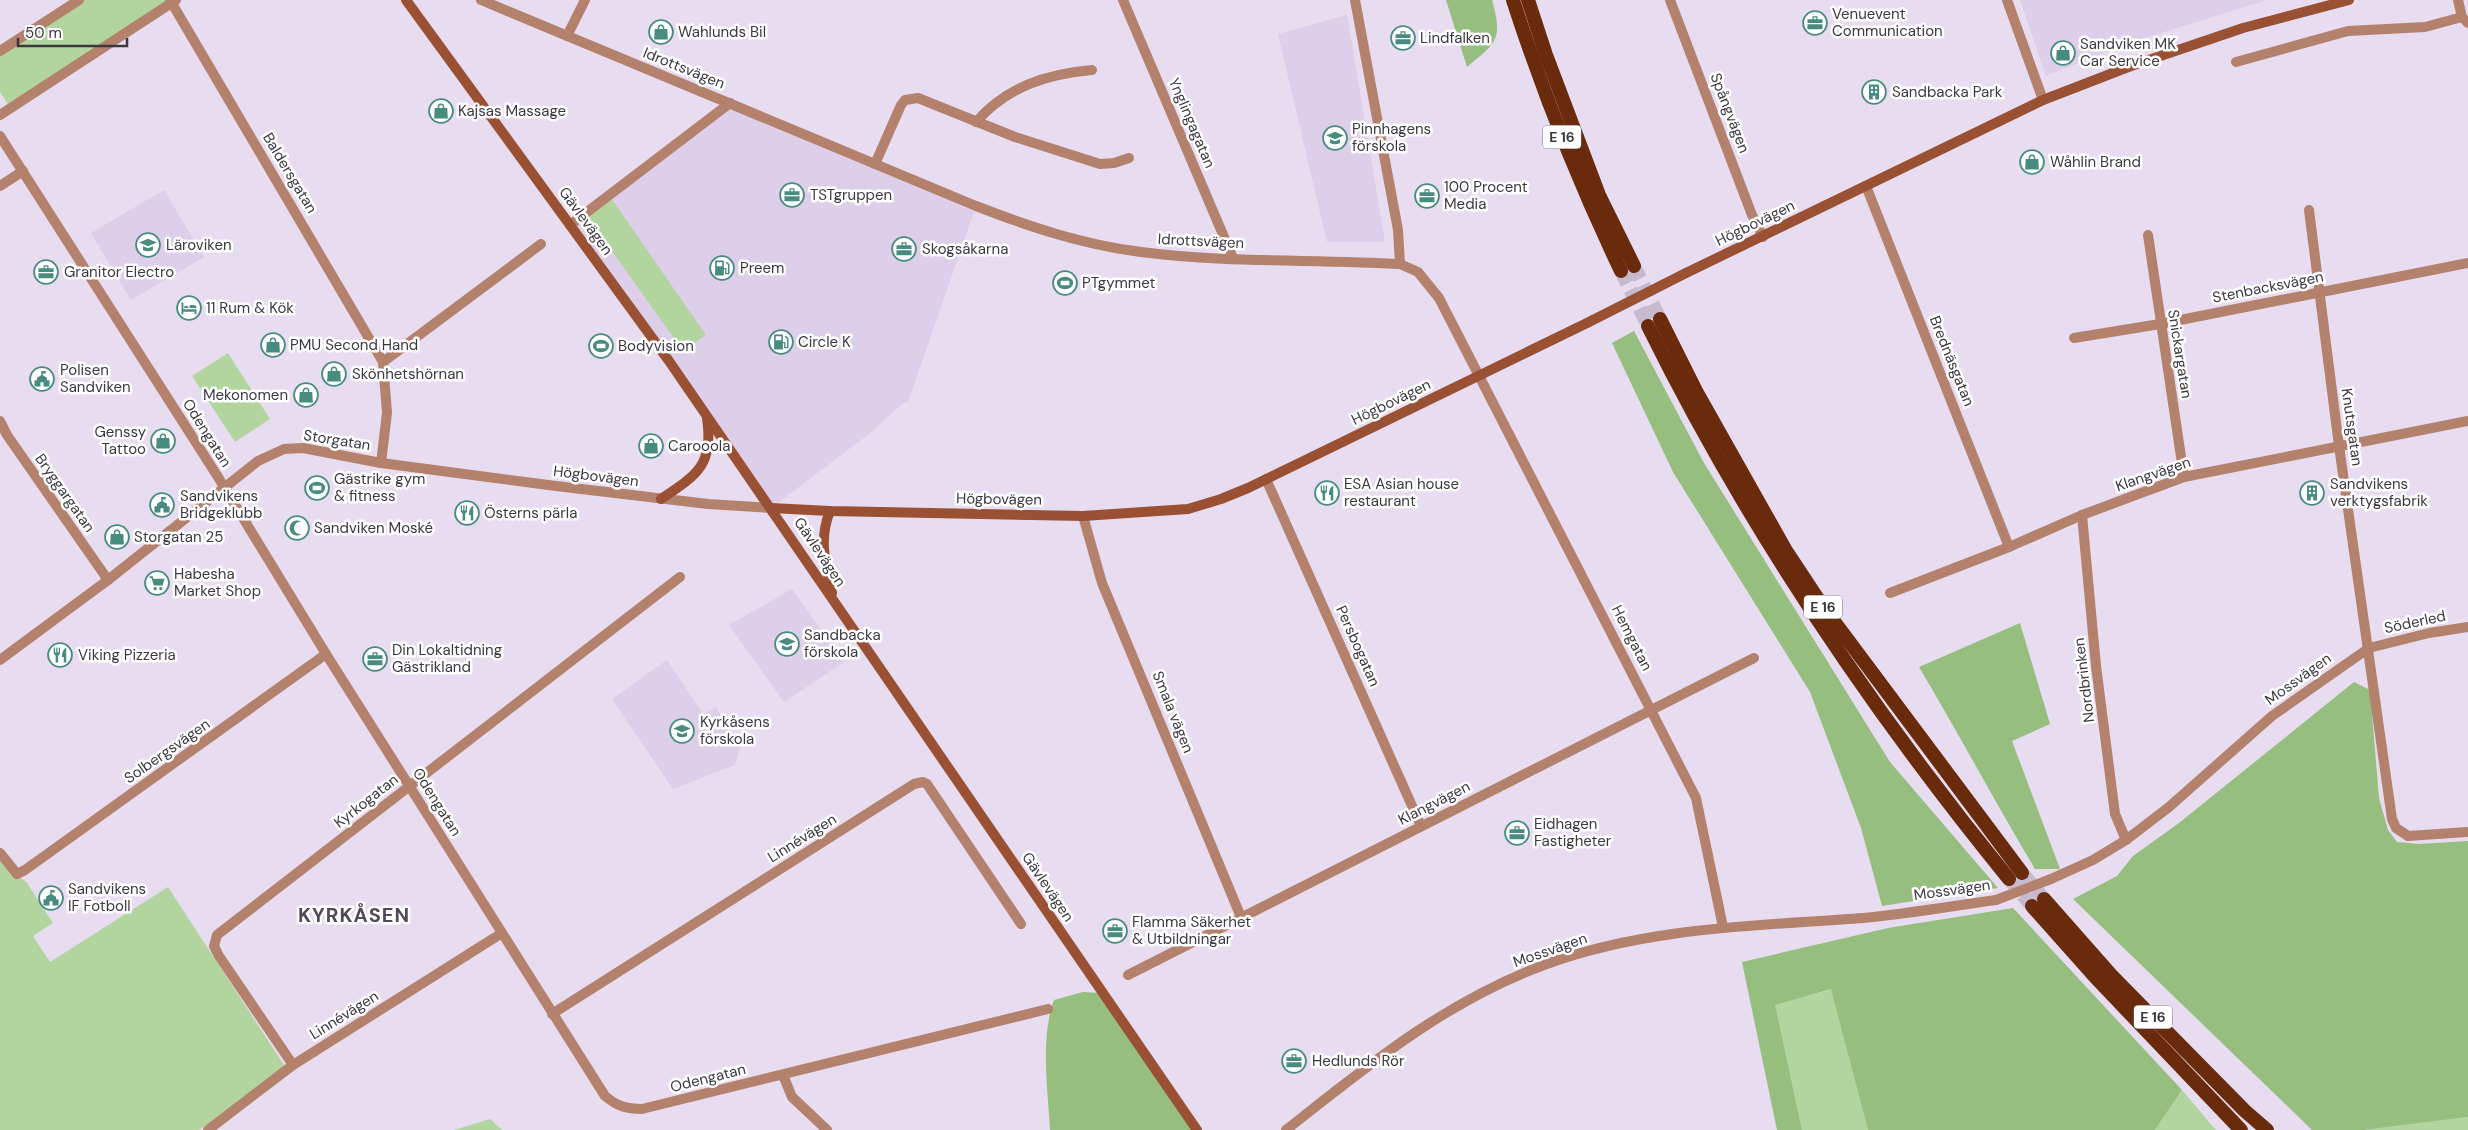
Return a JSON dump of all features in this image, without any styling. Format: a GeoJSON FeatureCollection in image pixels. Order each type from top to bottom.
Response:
{"type":"FeatureCollection","features":[{"type":"Feature","properties":{"kind":"highway","name":"E 16"},"geometry":{"type":"LineString","coordinates":[[1513,0],[1532,59],[1583,191],[1628,269],[1546,55],[1528,0]]}},
{"type":"Feature","properties":{"kind":"highway","name":"E 16"},"geometry":{"type":"LineString","coordinates":[[1654,322],[1701,399],[1785,549],[1824,608],[2016,876]]}},
{"type":"Feature","properties":{"kind":"highway","name":"E 16"},"geometry":{"type":"LineString","coordinates":[[2240,1127],[2098,980],[2038,903],[2245,1111],[2268,1130]]}},
{"type":"Feature","properties":{"kind":"main road","name":"Gävlevägen"},"geometry":{"type":"LineString","coordinates":[[406,0],[706,415],[1197,1130]]}},
{"type":"Feature","properties":{"kind":"main road","name":"Högbovägen"},"geometry":{"type":"LineString","coordinates":[[771,508],[1084,516],[1188,508],[1221,499],[1479,376],[1686,273],[2043,100],[2131,66],[2243,28],[2349,0]]}},
{"type":"Feature","properties":{"kind":"main road"},"geometry":{"type":"LineString","coordinates":[[661,499],[695,476],[702,468],[707,458],[708,446],[706,415]]}},
{"type":"Feature","properties":{"kind":"main road"},"geometry":{"type":"LineString","coordinates":[[830,511],[824,528],[823,543],[833,599]]}},
{"type":"Feature","properties":{"kind":"street"},"geometry":{"type":"LineString","coordinates":[[0,51],[79,0]]}},
{"type":"Feature","properties":{"kind":"street","name":"Idrottsvägen"},"geometry":{"type":"LineString","coordinates":[[481,0],[976,206],[1060,236],[1141,252],[1200,258],[1400,264],[1418,272],[1427,280],[1439,298],[1479,376]]}},
{"type":"Feature","properties":{"kind":"street"},"geometry":{"type":"LineString","coordinates":[[567,36],[585,0]]}},
{"type":"Feature","properties":{"kind":"street","name":"Ynglingagatan"},"geometry":{"type":"LineString","coordinates":[[1123,0],[1233,258]]}},
{"type":"Feature","properties":{"kind":"street"},"geometry":{"type":"LineString","coordinates":[[1355,0],[1398,230],[1400,264]]}},
{"type":"Feature","properties":{"kind":"street","name":"Spångvägen"},"geometry":{"type":"LineString","coordinates":[[1670,0],[1752,215],[1763,237]]}},
{"type":"Feature","properties":{"kind":"street"},"geometry":{"type":"LineString","coordinates":[[2008,0],[2043,100]]}},
{"type":"Feature","properties":{"kind":"street"},"geometry":{"type":"LineString","coordinates":[[2236,62],[2348,31],[2425,27],[2465,20],[2458,0]]}},
{"type":"Feature","properties":{"kind":"street"},"geometry":{"type":"LineString","coordinates":[[0,114],[173,1]]}},
{"type":"Feature","properties":{"kind":"street","name":"Baldersgatan"},"geometry":{"type":"LineString","coordinates":[[173,1],[383,362]]}},
{"type":"Feature","properties":{"kind":"street"},"geometry":{"type":"LineString","coordinates":[[976,122],[988,108],[1006,94],[1038,80],[1066,73],[1092,70]]}},
{"type":"Feature","properties":{"kind":"street"},"geometry":{"type":"LineString","coordinates":[[875,164],[901,105],[905,100],[918,98],[1015,138],[1100,164],[1114,164],[1129,158]]}},
{"type":"Feature","properties":{"kind":"street"},"geometry":{"type":"LineString","coordinates":[[570,225],[730,103]]}},
{"type":"Feature","properties":{"kind":"street","name":"Odengatan"},"geometry":{"type":"LineString","coordinates":[[0,136],[223,487],[605,1096],[616,1105],[642,1109],[1048,1009]]}},
{"type":"Feature","properties":{"kind":"street"},"geometry":{"type":"LineString","coordinates":[[0,186],[23,170]]}},
{"type":"Feature","properties":{"kind":"street","name":"Brednäsgatan"},"geometry":{"type":"LineString","coordinates":[[1866,186],[2009,547]]}},
{"type":"Feature","properties":{"kind":"street","name":"Knutsgatan"},"geometry":{"type":"LineString","coordinates":[[2308,210],[2338,446],[2369,648]]}},
{"type":"Feature","properties":{"kind":"street","name":"Snickargatan"},"geometry":{"type":"LineString","coordinates":[[2148,235],[2184,478]]}},
{"type":"Feature","properties":{"kind":"street"},"geometry":{"type":"LineString","coordinates":[[383,362],[541,244]]}},
{"type":"Feature","properties":{"kind":"street","name":"Stenbacksvägen"},"geometry":{"type":"LineString","coordinates":[[2074,338],[2160,324],[2468,263]]}},
{"type":"Feature","properties":{"kind":"street","name":"Storgatan"},"geometry":{"type":"LineString","coordinates":[[0,660],[108,580],[223,487],[269,455],[289,448],[308,449],[381,463],[387,413],[383,362]]}},
{"type":"Feature","properties":{"kind":"street","name":"Hemgatan"},"geometry":{"type":"LineString","coordinates":[[1479,376],[1696,798],[1723,927]]}},
{"type":"Feature","properties":{"kind":"street","name":"Bryggargatan"},"geometry":{"type":"LineString","coordinates":[[0,421],[4,438],[108,580]]}},
{"type":"Feature","properties":{"kind":"street","name":"Klangvägen"},"geometry":{"type":"LineString","coordinates":[[1890,593],[2009,547],[2082,515],[2184,478],[2468,421]]}},
{"type":"Feature","properties":{"kind":"street","name":"Högbovägen"},"geometry":{"type":"LineString","coordinates":[[381,463],[661,499],[771,508]]}},
{"type":"Feature","properties":{"kind":"street","name":"Persbogatan"},"geometry":{"type":"LineString","coordinates":[[1266,479],[1421,826]]}},
{"type":"Feature","properties":{"kind":"street","name":"Nordbrinken"},"geometry":{"type":"LineString","coordinates":[[2082,515],[2096,666],[2115,814],[2126,840]]}},
{"type":"Feature","properties":{"kind":"street","name":"Smala vägen"},"geometry":{"type":"LineString","coordinates":[[1084,516],[1102,583],[1242,917]]}},
{"type":"Feature","properties":{"kind":"street","name":"Kyrkogatan"},"geometry":{"type":"LineString","coordinates":[[293,1065],[219,956],[214,941],[217,935],[680,577]]}},
{"type":"Feature","properties":{"kind":"street","name":"Söderled"},"geometry":{"type":"LineString","coordinates":[[2369,648],[2429,632],[2468,627]]}},
{"type":"Feature","properties":{"kind":"street"},"geometry":{"type":"LineString","coordinates":[[2369,648],[2392,819],[2396,828],[2413,836],[2468,832]]}},
{"type":"Feature","properties":{"kind":"street","name":"Mossvägen"},"geometry":{"type":"LineString","coordinates":[[1286,1130],[1382,1054],[1438,1016],[1504,982],[1544,965],[1610,946],[1723,927],[1865,917],[1996,900],[2052,879],[2093,860],[2126,840],[2169,807],[2272,716],[2369,648]]}},
{"type":"Feature","properties":{"kind":"street","name":"Solbergsvägen"},"geometry":{"type":"LineString","coordinates":[[0,853],[17,874],[25,870],[326,654]]}},
{"type":"Feature","properties":{"kind":"street","name":"Klangvägen"},"geometry":{"type":"LineString","coordinates":[[1128,975],[1754,658]]}},
{"type":"Feature","properties":{"kind":"street","name":"Linnévägen"},"geometry":{"type":"LineString","coordinates":[[552,1014],[914,784],[920,782],[927,784],[1022,924]]}},
{"type":"Feature","properties":{"kind":"street","name":"Linnévägen"},"geometry":{"type":"LineString","coordinates":[[208,1130],[293,1065],[502,933]]}},
{"type":"Feature","properties":{"kind":"street"},"geometry":{"type":"LineString","coordinates":[[783,1075],[792,1097],[827,1130]]}},
{"type":"Feature","properties":{"kind":"shaded area"},"geometry":{"type":"Polygon","coordinates":[[[2020,0],[2267,0],[2129,43],[2046,76],[2020,0]]]}},
{"type":"Feature","properties":{"kind":"shaded area","name":"Pinnhagens förskola"},"geometry":{"type":"Polygon","coordinates":[[[1347,15],[1385,242],[1327,242],[1278,34],[1347,15]]]}},
{"type":"Feature","properties":{"kind":"shaded area"},"geometry":{"type":"Polygon","coordinates":[[[730,103],[976,206],[908,402],[903,403],[869,434],[771,508],[570,225],[730,103]]]}},
{"type":"Feature","properties":{"kind":"shaded area","name":"Läroviken"},"geometry":{"type":"Polygon","coordinates":[[[164,190],[204,257],[131,300],[91,233],[164,190]]]}},
{"type":"Feature","properties":{"kind":"shaded area","name":"Sandbacka förskola"},"geometry":{"type":"Polygon","coordinates":[[[792,589],[844,662],[784,702],[729,625],[792,589]]]}},
{"type":"Feature","properties":{"kind":"shaded area","name":"Kyrkåsens förskola"},"geometry":{"type":"Polygon","coordinates":[[[667,660],[703,714],[716,707],[740,747],[735,765],[673,789],[612,699],[667,660]]]}},
{"type":"Feature","properties":{"kind":"green space"},"geometry":{"type":"Polygon","coordinates":[[[79,0],[170,0],[10,108],[0,92],[0,51],[79,0]]]}},
{"type":"Feature","properties":{"kind":"green space"},"geometry":{"type":"Polygon","coordinates":[[[1446,0],[1492,0],[1497,24],[1495,39],[1485,52],[1467,67],[1446,0]]]}},
{"type":"Feature","properties":{"kind":"green space"},"geometry":{"type":"Polygon","coordinates":[[[609,195],[706,335],[683,351],[585,213],[609,195]]]}},
{"type":"Feature","properties":{"kind":"green space"},"geometry":{"type":"Polygon","coordinates":[[[1634,331],[1704,463],[1890,762],[1998,888],[1882,906],[1861,828],[1810,692],[1673,472],[1612,343],[1634,331]]]}},
{"type":"Feature","properties":{"kind":"green space"},"geometry":{"type":"Polygon","coordinates":[[[228,353],[270,419],[235,442],[192,376],[228,353]]]}},
{"type":"Feature","properties":{"kind":"green space"},"geometry":{"type":"Polygon","coordinates":[[[2020,623],[2050,724],[2012,741],[2060,869],[2035,869],[1919,667],[2020,623]]]}},
{"type":"Feature","properties":{"kind":"green space"},"geometry":{"type":"Polygon","coordinates":[[[2354,682],[2370,690],[2379,798],[2388,830],[2397,842],[2419,844],[2468,841],[2468,1117],[2364,1130],[2312,1130],[2073,899],[2117,876],[2133,856],[2179,823],[2354,682]]]}},
{"type":"Feature","properties":{"kind":"green space"},"geometry":{"type":"Polygon","coordinates":[[[0,853],[11,869],[27,883],[53,923],[33,936],[50,962],[168,887],[286,1068],[199,1130],[0,1130],[0,853]]]}},
{"type":"Feature","properties":{"kind":"green space"},"geometry":{"type":"Polygon","coordinates":[[[2013,908],[2182,1090],[2155,1130],[1868,1130],[1831,989],[1775,1005],[1802,1130],[1777,1130],[1742,962],[1888,928],[2013,908]]]}},
{"type":"Feature","properties":{"kind":"green space"},"geometry":{"type":"Polygon","coordinates":[[[1832,989],[1868,1130],[1802,1130],[1774,1005],[1832,989]]]}},
{"type":"Feature","properties":{"kind":"green space"},"geometry":{"type":"Polygon","coordinates":[[[1083,992],[1102,993],[1197,1130],[1050,1130],[1046,1047],[1050,1015],[1054,1000],[1083,992]]]}},
{"type":"Feature","properties":{"kind":"green space"},"geometry":{"type":"Polygon","coordinates":[[[2182,1090],[2216,1130],[2155,1130],[2182,1090]]]}},
{"type":"Feature","properties":{"kind":"green space"},"geometry":{"type":"Polygon","coordinates":[[[2468,1117],[2468,1130],[2364,1130],[2468,1117]]]}},
{"type":"Feature","properties":{"kind":"green space"},"geometry":{"type":"Polygon","coordinates":[[[490,1119],[502,1130],[454,1130],[490,1119]]]}},
{"type":"Feature","properties":{"kind":"tunnel"},"geometry":{"type":"LineString","coordinates":[[1634,266],[1660,319]]}},
{"type":"Feature","properties":{"kind":"tunnel"},"geometry":{"type":"LineString","coordinates":[[1621,271],[1648,326]]}},
{"type":"Feature","properties":{"kind":"tunnel"},"geometry":{"type":"LineString","coordinates":[[2022,873],[2044,899]]}},
{"type":"Feature","properties":{"kind":"tunnel"},"geometry":{"type":"LineString","coordinates":[[2009,879],[2032,906]]}},
{"type":"Feature","properties":{"kind":"place","name":"Venuevent Communication"},"geometry":{"type":"Point","coordinates":[1815,23]}},
{"type":"Feature","properties":{"kind":"place","name":"Wahlunds Bil"},"geometry":{"type":"Point","coordinates":[661,32]}},
{"type":"Feature","properties":{"kind":"place","name":"Lindfalken"},"geometry":{"type":"Point","coordinates":[1403,38]}},
{"type":"Feature","properties":{"kind":"place","name":"Sandviken MK Car Service"},"geometry":{"type":"Point","coordinates":[2063,53]}},
{"type":"Feature","properties":{"kind":"place","name":"Sandbacka Park"},"geometry":{"type":"Point","coordinates":[1874,92]}},
{"type":"Feature","properties":{"kind":"place","name":"Kajsas Massage"},"geometry":{"type":"Point","coordinates":[441,111]}},
{"type":"Feature","properties":{"kind":"place","name":"Pinnhagens förskola"},"geometry":{"type":"Point","coordinates":[1335,138]}},
{"type":"Feature","properties":{"kind":"place","name":"Wåhlin Brand"},"geometry":{"type":"Point","coordinates":[2032,162]}},
{"type":"Feature","properties":{"kind":"place","name":"TSTgruppen"},"geometry":{"type":"Point","coordinates":[792,195]}},
{"type":"Feature","properties":{"kind":"place","name":"100 Procent Media"},"geometry":{"type":"Point","coordinates":[1427,196]}},
{"type":"Feature","properties":{"kind":"place","name":"Läroviken"},"geometry":{"type":"Point","coordinates":[148,245]}},
{"type":"Feature","properties":{"kind":"place","name":"Skogsåkarna"},"geometry":{"type":"Point","coordinates":[904,249]}},
{"type":"Feature","properties":{"kind":"place","name":"Preem"},"geometry":{"type":"Point","coordinates":[722,268]}},
{"type":"Feature","properties":{"kind":"place","name":"Granitor Electro"},"geometry":{"type":"Point","coordinates":[46,272]}},
{"type":"Feature","properties":{"kind":"place","name":"PTgymmet"},"geometry":{"type":"Point","coordinates":[1065,283]}},
{"type":"Feature","properties":{"kind":"place","name":"11 Rum & Kök"},"geometry":{"type":"Point","coordinates":[189,308]}},
{"type":"Feature","properties":{"kind":"place","name":"Circle K"},"geometry":{"type":"Point","coordinates":[781,342]}},
{"type":"Feature","properties":{"kind":"place","name":"PMU Second Hand"},"geometry":{"type":"Point","coordinates":[273,345]}},
{"type":"Feature","properties":{"kind":"place","name":"Bodyvision"},"geometry":{"type":"Point","coordinates":[601,346]}},
{"type":"Feature","properties":{"kind":"place","name":"Skönhetshörnan"},"geometry":{"type":"Point","coordinates":[334,374]}},
{"type":"Feature","properties":{"kind":"place","name":"Polisen Sandviken"},"geometry":{"type":"Point","coordinates":[42,379]}},
{"type":"Feature","properties":{"kind":"place","name":"Mekonomen"},"geometry":{"type":"Point","coordinates":[306,395]}},
{"type":"Feature","properties":{"kind":"place","name":"Genssy Tattoo"},"geometry":{"type":"Point","coordinates":[163,441]}},
{"type":"Feature","properties":{"kind":"place","name":"Carooola"},"geometry":{"type":"Point","coordinates":[651,446]}},
{"type":"Feature","properties":{"kind":"place","name":"Gästrike gym & fitness"},"geometry":{"type":"Point","coordinates":[317,488]}},
{"type":"Feature","properties":{"kind":"place","name":"ESA Asian house restaurant"},"geometry":{"type":"Point","coordinates":[1327,493]}},
{"type":"Feature","properties":{"kind":"place","name":"Sandvikens verktygsfabrik"},"geometry":{"type":"Point","coordinates":[2312,493]}},
{"type":"Feature","properties":{"kind":"place","name":"Sandvikens Bridgeklubb"},"geometry":{"type":"Point","coordinates":[162,505]}},
{"type":"Feature","properties":{"kind":"place","name":"Österns pärla"},"geometry":{"type":"Point","coordinates":[467,513]}},
{"type":"Feature","properties":{"kind":"place","name":"Sandviken Moské"},"geometry":{"type":"Point","coordinates":[297,528]}},
{"type":"Feature","properties":{"kind":"place","name":"Storgatan 25"},"geometry":{"type":"Point","coordinates":[117,537]}},
{"type":"Feature","properties":{"kind":"place","name":"Habesha Market Shop"},"geometry":{"type":"Point","coordinates":[157,583]}},
{"type":"Feature","properties":{"kind":"place","name":"Sandbacka förskola"},"geometry":{"type":"Point","coordinates":[787,644]}},
{"type":"Feature","properties":{"kind":"place","name":"Viking Pizzeria"},"geometry":{"type":"Point","coordinates":[60,655]}},
{"type":"Feature","properties":{"kind":"place","name":"Din Lokaltidning Gästrikland"},"geometry":{"type":"Point","coordinates":[375,659]}},
{"type":"Feature","properties":{"kind":"place","name":"Kyrkåsens förskola"},"geometry":{"type":"Point","coordinates":[682,731]}},
{"type":"Feature","properties":{"kind":"place","name":"Eidhagen Fastigheter"},"geometry":{"type":"Point","coordinates":[1517,833]}},
{"type":"Feature","properties":{"kind":"place","name":"Sandvikens IF Fotboll"},"geometry":{"type":"Point","coordinates":[51,898]}},
{"type":"Feature","properties":{"kind":"place","name":"Flamma Säkerhet & Utbildningar"},"geometry":{"type":"Point","coordinates":[1115,931]}},
{"type":"Feature","properties":{"kind":"place","name":"Hedlunds Rör"},"geometry":{"type":"Point","coordinates":[1294,1061]}},
{"type":"Feature","properties":{"kind":"district","name":"KYRKÅSEN"},"geometry":{"type":"Point","coordinates":[354,915]}}]}
